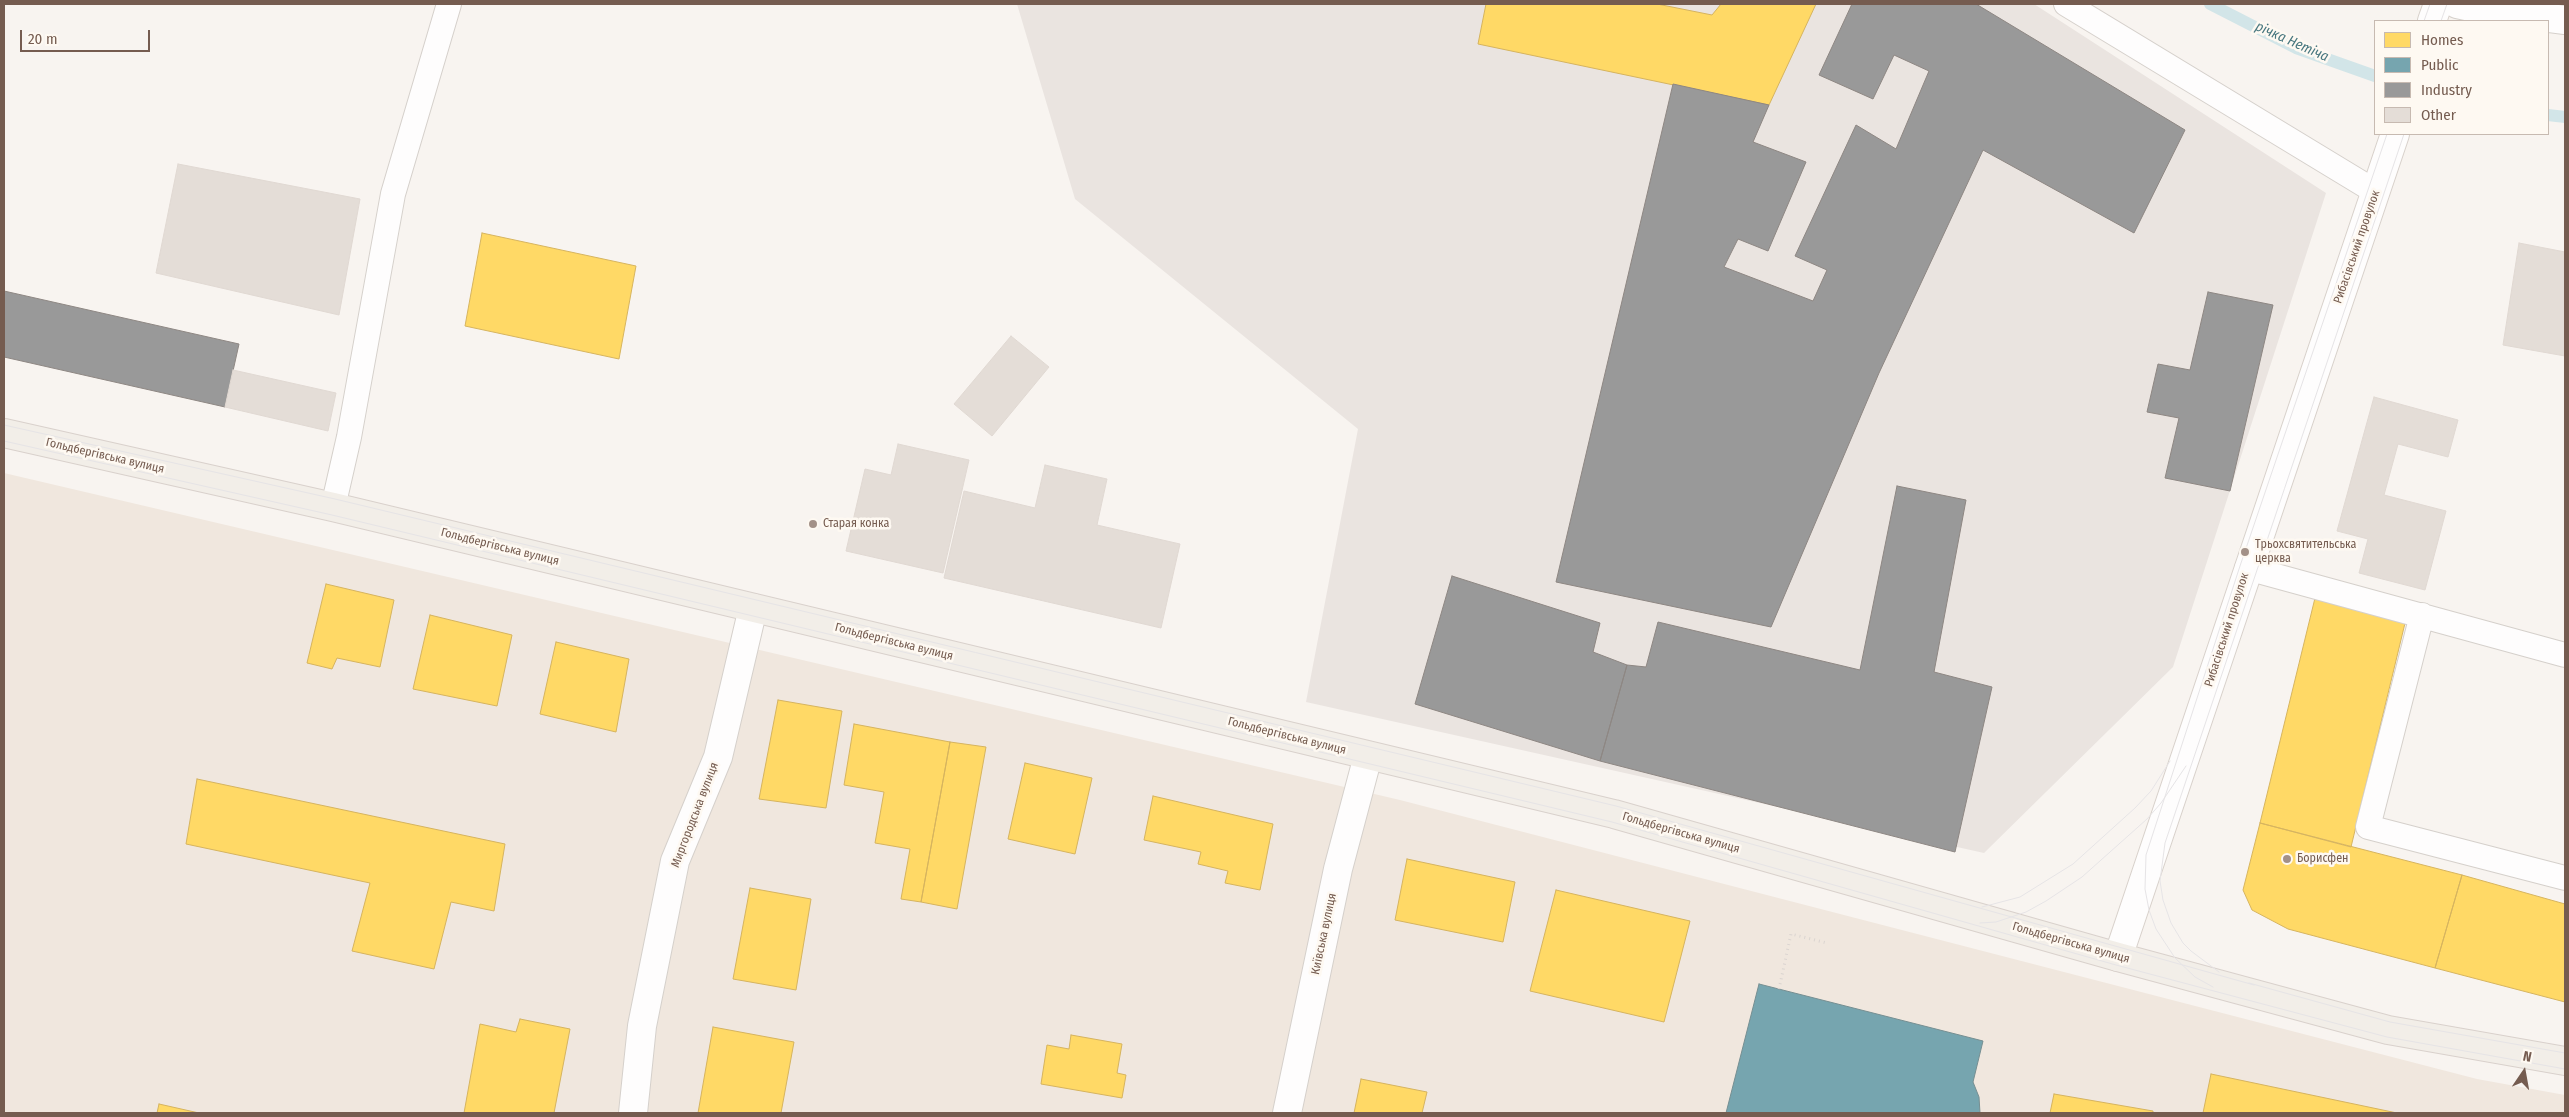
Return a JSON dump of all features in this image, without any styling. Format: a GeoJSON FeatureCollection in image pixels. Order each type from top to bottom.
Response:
{"type":"FeatureCollection","features":[{"type":"Feature","properties":{"kind":"main road","name":"Гольдбергівська вулиця"},"geometry":{"type":"LineString","coordinates":[[4,433],[333,507],[1614,814],[2388,1030],[2565,1061]]}},
{"type":"Feature","properties":{"kind":"street"},"geometry":{"type":"LineString","coordinates":[[2432,20],[2438,4]]}},
{"type":"Feature","properties":{"kind":"street"},"geometry":{"type":"LineString","coordinates":[[2457,4],[2480,9],[2565,20]]}},
{"type":"Feature","properties":{"kind":"street","name":"Рибасівський провулок"},"geometry":{"type":"LineString","coordinates":[[2118,956],[2247,568],[2395,135]]}},
{"type":"Feature","properties":{"kind":"street","name":"Миргородська вулиця"},"geometry":{"type":"LineString","coordinates":[[633,1113],[642,1026],[675,861],[718,757],[753,608]]}},
{"type":"Feature","properties":{"kind":"street","name":"Київська вулиця"},"geometry":{"type":"LineString","coordinates":[[1287,1113],[1338,869],[1368,756]]}},
{"type":"Feature","properties":{"kind":"lane"},"geometry":{"type":"LineString","coordinates":[[333,507],[349,437],[393,194],[448,4]]}},
{"type":"Feature","properties":{"kind":"lane"},"geometry":{"type":"LineString","coordinates":[[2066,4],[2376,192]]}},
{"type":"Feature","properties":{"kind":"lane"},"geometry":{"type":"LineString","coordinates":[[2247,568],[2565,655]]}},
{"type":"Feature","properties":{"kind":"lane"},"geometry":{"type":"LineString","coordinates":[[2422,615],[2368,826],[2565,878]]}},
{"type":"Feature","properties":{"kind":"path"},"geometry":{"type":"LineString","coordinates":[[1779,989],[1791,934],[1827,943]]}},
{"type":"Feature","properties":{"kind":"shaded area"},"geometry":{"type":"Polygon","coordinates":[[[1017,4],[2034,4],[2326,193],[2173,667],[1984,853],[1306,702],[1358,429],[1075,199],[1017,4]]]}},
{"type":"Feature","properties":{"kind":"shaded area"},"geometry":{"type":"Polygon","coordinates":[[[4,473],[1400,800],[2477,1079],[2565,1095],[2565,1113],[4,1113],[4,473]]]}},
{"type":"Feature","properties":{"kind":"building: Homes"},"geometry":{"type":"Polygon","coordinates":[[[1486,4],[1657,4],[1712,15],[1721,4],[1816,4],[1769,105],[1478,44],[1486,4]]]}},
{"type":"Feature","properties":{"kind":"building: Homes"},"geometry":{"type":"Polygon","coordinates":[[[482,233],[636,266],[619,359],[465,326],[482,233]]]}},
{"type":"Feature","properties":{"kind":"building: Homes"},"geometry":{"type":"Polygon","coordinates":[[[326,584],[394,600],[380,667],[337,658],[332,669],[307,663],[326,584]]]}},
{"type":"Feature","properties":{"kind":"building: Homes"},"geometry":{"type":"Polygon","coordinates":[[[2316,594],[2406,619],[2351,847],[2260,823],[2316,594]]]}},
{"type":"Feature","properties":{"kind":"building: Homes"},"geometry":{"type":"Polygon","coordinates":[[[430,615],[512,635],[497,706],[413,689],[430,615]]]}},
{"type":"Feature","properties":{"kind":"building: Homes"},"geometry":{"type":"Polygon","coordinates":[[[556,642],[629,659],[616,732],[540,714],[556,642]]]}},
{"type":"Feature","properties":{"kind":"building: Homes"},"geometry":{"type":"Polygon","coordinates":[[[778,700],[842,711],[826,808],[759,799],[778,700]]]}},
{"type":"Feature","properties":{"kind":"building: Homes"},"geometry":{"type":"Polygon","coordinates":[[[854,724],[950,742],[921,902],[901,899],[910,849],[875,843],[884,792],[844,785],[854,724]]]}},
{"type":"Feature","properties":{"kind":"building: Homes"},"geometry":{"type":"Polygon","coordinates":[[[950,742],[986,747],[957,909],[921,902],[950,742]]]}},
{"type":"Feature","properties":{"kind":"building: Homes"},"geometry":{"type":"Polygon","coordinates":[[[1025,763],[1092,778],[1075,854],[1008,839],[1025,763]]]}},
{"type":"Feature","properties":{"kind":"building: Homes"},"geometry":{"type":"Polygon","coordinates":[[[197,779],[505,844],[494,911],[451,902],[434,969],[352,951],[370,883],[186,844],[197,779]]]}},
{"type":"Feature","properties":{"kind":"building: Homes"},"geometry":{"type":"Polygon","coordinates":[[[1153,796],[1273,824],[1260,890],[1225,883],[1228,871],[1198,864],[1201,852],[1144,840],[1153,796]]]}},
{"type":"Feature","properties":{"kind":"building: Homes"},"geometry":{"type":"Polygon","coordinates":[[[2260,823],[2462,875],[2435,968],[2288,929],[2252,910],[2243,890],[2260,823]]]}},
{"type":"Feature","properties":{"kind":"building: Homes"},"geometry":{"type":"Polygon","coordinates":[[[1407,859],[1515,882],[1503,942],[1395,920],[1407,859]]]}},
{"type":"Feature","properties":{"kind":"building: Homes"},"geometry":{"type":"Polygon","coordinates":[[[2462,875],[2565,904],[2565,1002],[2435,968],[2462,875]]]}},
{"type":"Feature","properties":{"kind":"building: Homes"},"geometry":{"type":"Polygon","coordinates":[[[750,888],[811,899],[796,990],[733,979],[750,888]]]}},
{"type":"Feature","properties":{"kind":"building: Homes"},"geometry":{"type":"Polygon","coordinates":[[[1556,890],[1690,921],[1664,1022],[1530,991],[1556,890]]]}},
{"type":"Feature","properties":{"kind":"building: Homes"},"geometry":{"type":"Polygon","coordinates":[[[520,1019],[570,1029],[554,1113],[464,1113],[480,1024],[516,1032],[520,1019]]]}},
{"type":"Feature","properties":{"kind":"building: Homes"},"geometry":{"type":"Polygon","coordinates":[[[713,1027],[794,1042],[781,1113],[698,1113],[713,1027]]]}},
{"type":"Feature","properties":{"kind":"building: Homes"},"geometry":{"type":"Polygon","coordinates":[[[1071,1035],[1122,1044],[1117,1073],[1126,1075],[1122,1098],[1041,1084],[1047,1045],[1069,1049],[1071,1035]]]}},
{"type":"Feature","properties":{"kind":"building: Homes"},"geometry":{"type":"Polygon","coordinates":[[[2211,1074],[2397,1113],[2203,1113],[2211,1074]]]}},
{"type":"Feature","properties":{"kind":"building: Homes"},"geometry":{"type":"Polygon","coordinates":[[[1361,1079],[1427,1092],[1422,1113],[1354,1113],[1361,1079]]]}},
{"type":"Feature","properties":{"kind":"building: Homes"},"geometry":{"type":"Polygon","coordinates":[[[2054,1094],[2153,1111],[2153,1113],[2050,1113],[2054,1094]]]}},
{"type":"Feature","properties":{"kind":"building: Homes"},"geometry":{"type":"Polygon","coordinates":[[[159,1104],[199,1113],[157,1113],[159,1104]]]}},
{"type":"Feature","properties":{"kind":"building: Public"},"geometry":{"type":"Polygon","coordinates":[[[1759,984],[1983,1041],[1973,1082],[1979,1097],[1980,1113],[1726,1113],[1759,984]]]}},
{"type":"Feature","properties":{"kind":"building: Industry"},"geometry":{"type":"Polygon","coordinates":[[[1852,4],[1976,4],[2185,130],[2134,233],[1983,150],[1879,373],[1771,627],[1556,582],[1673,84],[1769,105],[1753,142],[1806,162],[1768,251],[1738,239],[1724,267],[1813,301],[1827,270],[1795,256],[1856,125],[1896,149],[1929,71],[1894,55],[1873,99],[1819,75],[1852,4]]]}},
{"type":"Feature","properties":{"kind":"building: Industry"},"geometry":{"type":"Polygon","coordinates":[[[4,291],[239,344],[225,407],[4,357],[4,291]]]}},
{"type":"Feature","properties":{"kind":"building: Industry"},"geometry":{"type":"Polygon","coordinates":[[[2208,292],[2273,305],[2230,491],[2165,478],[2179,418],[2147,412],[2158,364],[2190,370],[2208,292]]]}},
{"type":"Feature","properties":{"kind":"building: Industry"},"geometry":{"type":"Polygon","coordinates":[[[1897,486],[1966,500],[1934,672],[1992,687],[1955,852],[1600,761],[1627,665],[1646,667],[1658,622],[1860,670],[1897,486]]]}},
{"type":"Feature","properties":{"kind":"building: Industry"},"geometry":{"type":"Polygon","coordinates":[[[1452,576],[1600,623],[1593,652],[1627,665],[1600,761],[1415,704],[1452,576]]]}},
{"type":"Feature","properties":{"kind":"building: Other"},"geometry":{"type":"Polygon","coordinates":[[[178,164],[360,199],[339,315],[156,273],[178,164]]]}},
{"type":"Feature","properties":{"kind":"building: Other"},"geometry":{"type":"Polygon","coordinates":[[[2519,243],[2565,252],[2565,356],[2503,345],[2519,243]]]}},
{"type":"Feature","properties":{"kind":"building: Other"},"geometry":{"type":"Polygon","coordinates":[[[1011,336],[1049,367],[992,436],[954,404],[1011,336]]]}},
{"type":"Feature","properties":{"kind":"building: Other"},"geometry":{"type":"Polygon","coordinates":[[[233,370],[336,393],[328,431],[225,407],[233,370]]]}},
{"type":"Feature","properties":{"kind":"building: Other"},"geometry":{"type":"Polygon","coordinates":[[[2374,397],[2458,420],[2448,457],[2398,444],[2384,495],[2446,511],[2425,590],[2359,573],[2368,539],[2337,531],[2374,397]]]}},
{"type":"Feature","properties":{"kind":"building: Other"},"geometry":{"type":"Polygon","coordinates":[[[898,444],[969,460],[943,573],[846,551],[865,469],[891,475],[898,444]]]}},
{"type":"Feature","properties":{"kind":"building: Other"},"geometry":{"type":"Polygon","coordinates":[[[1045,465],[1107,479],[1097,525],[1180,544],[1161,628],[944,578],[964,491],[1035,508],[1045,465]]]}},
{"type":"Feature","properties":{"kind":"waterway","name":"річка Нетіча"},"geometry":{"type":"LineString","coordinates":[[2210,4],[2296,48],[2374,76]]}},
{"type":"Feature","properties":{"kind":"waterway","name":"річка Нетіча"},"geometry":{"type":"LineString","coordinates":[[2549,115],[2565,117]]}},
{"type":"Feature","properties":{"kind":"tram line"},"geometry":{"type":"LineString","coordinates":[[2424,20],[2430,4]]}},
{"type":"Feature","properties":{"kind":"tram line"},"geometry":{"type":"LineString","coordinates":[[2441,20],[2447,4]]}},
{"type":"Feature","properties":{"kind":"tram line"},"geometry":{"type":"LineString","coordinates":[[2213,987],[2195,977],[2175,958],[2156,929],[2149,910],[2145,889],[2146,855],[2240,566],[2387,135]]}},
{"type":"Feature","properties":{"kind":"tram line"},"geometry":{"type":"LineString","coordinates":[[2219,972],[2183,943],[2171,923],[2163,900],[2160,881],[2165,843],[2404,135]]}},
{"type":"Feature","properties":{"kind":"tram line"},"geometry":{"type":"LineString","coordinates":[[4,425],[335,499],[1616,806],[2254,985]]}},
{"type":"Feature","properties":{"kind":"tram line"},"geometry":{"type":"LineString","coordinates":[[4,441],[332,515],[1612,822],[2116,965],[2387,1037],[2565,1069]]}},
{"type":"Feature","properties":{"kind":"tram line"},"geometry":{"type":"LineString","coordinates":[[1982,907],[2020,897],[2073,864],[2135,808],[2151,791],[2170,761]]}},
{"type":"Feature","properties":{"kind":"tram line"},"geometry":{"type":"LineString","coordinates":[[1980,923],[1996,922],[2026,912],[2082,877],[2147,819],[2161,803],[2186,766]]}},
{"type":"Feature","properties":{"kind":"tram line"},"geometry":{"type":"LineString","coordinates":[[2249,983],[2390,1022],[2565,1053]]}},
{"type":"Feature","properties":{"kind":"place","name":"Старая конка"},"geometry":{"type":"Point","coordinates":[813,524]}},
{"type":"Feature","properties":{"kind":"place","name":"Трьохсвятительська церква"},"geometry":{"type":"Point","coordinates":[2245,552]}},
{"type":"Feature","properties":{"kind":"place","name":"Борисфен"},"geometry":{"type":"Point","coordinates":[2287,859]}}]}
